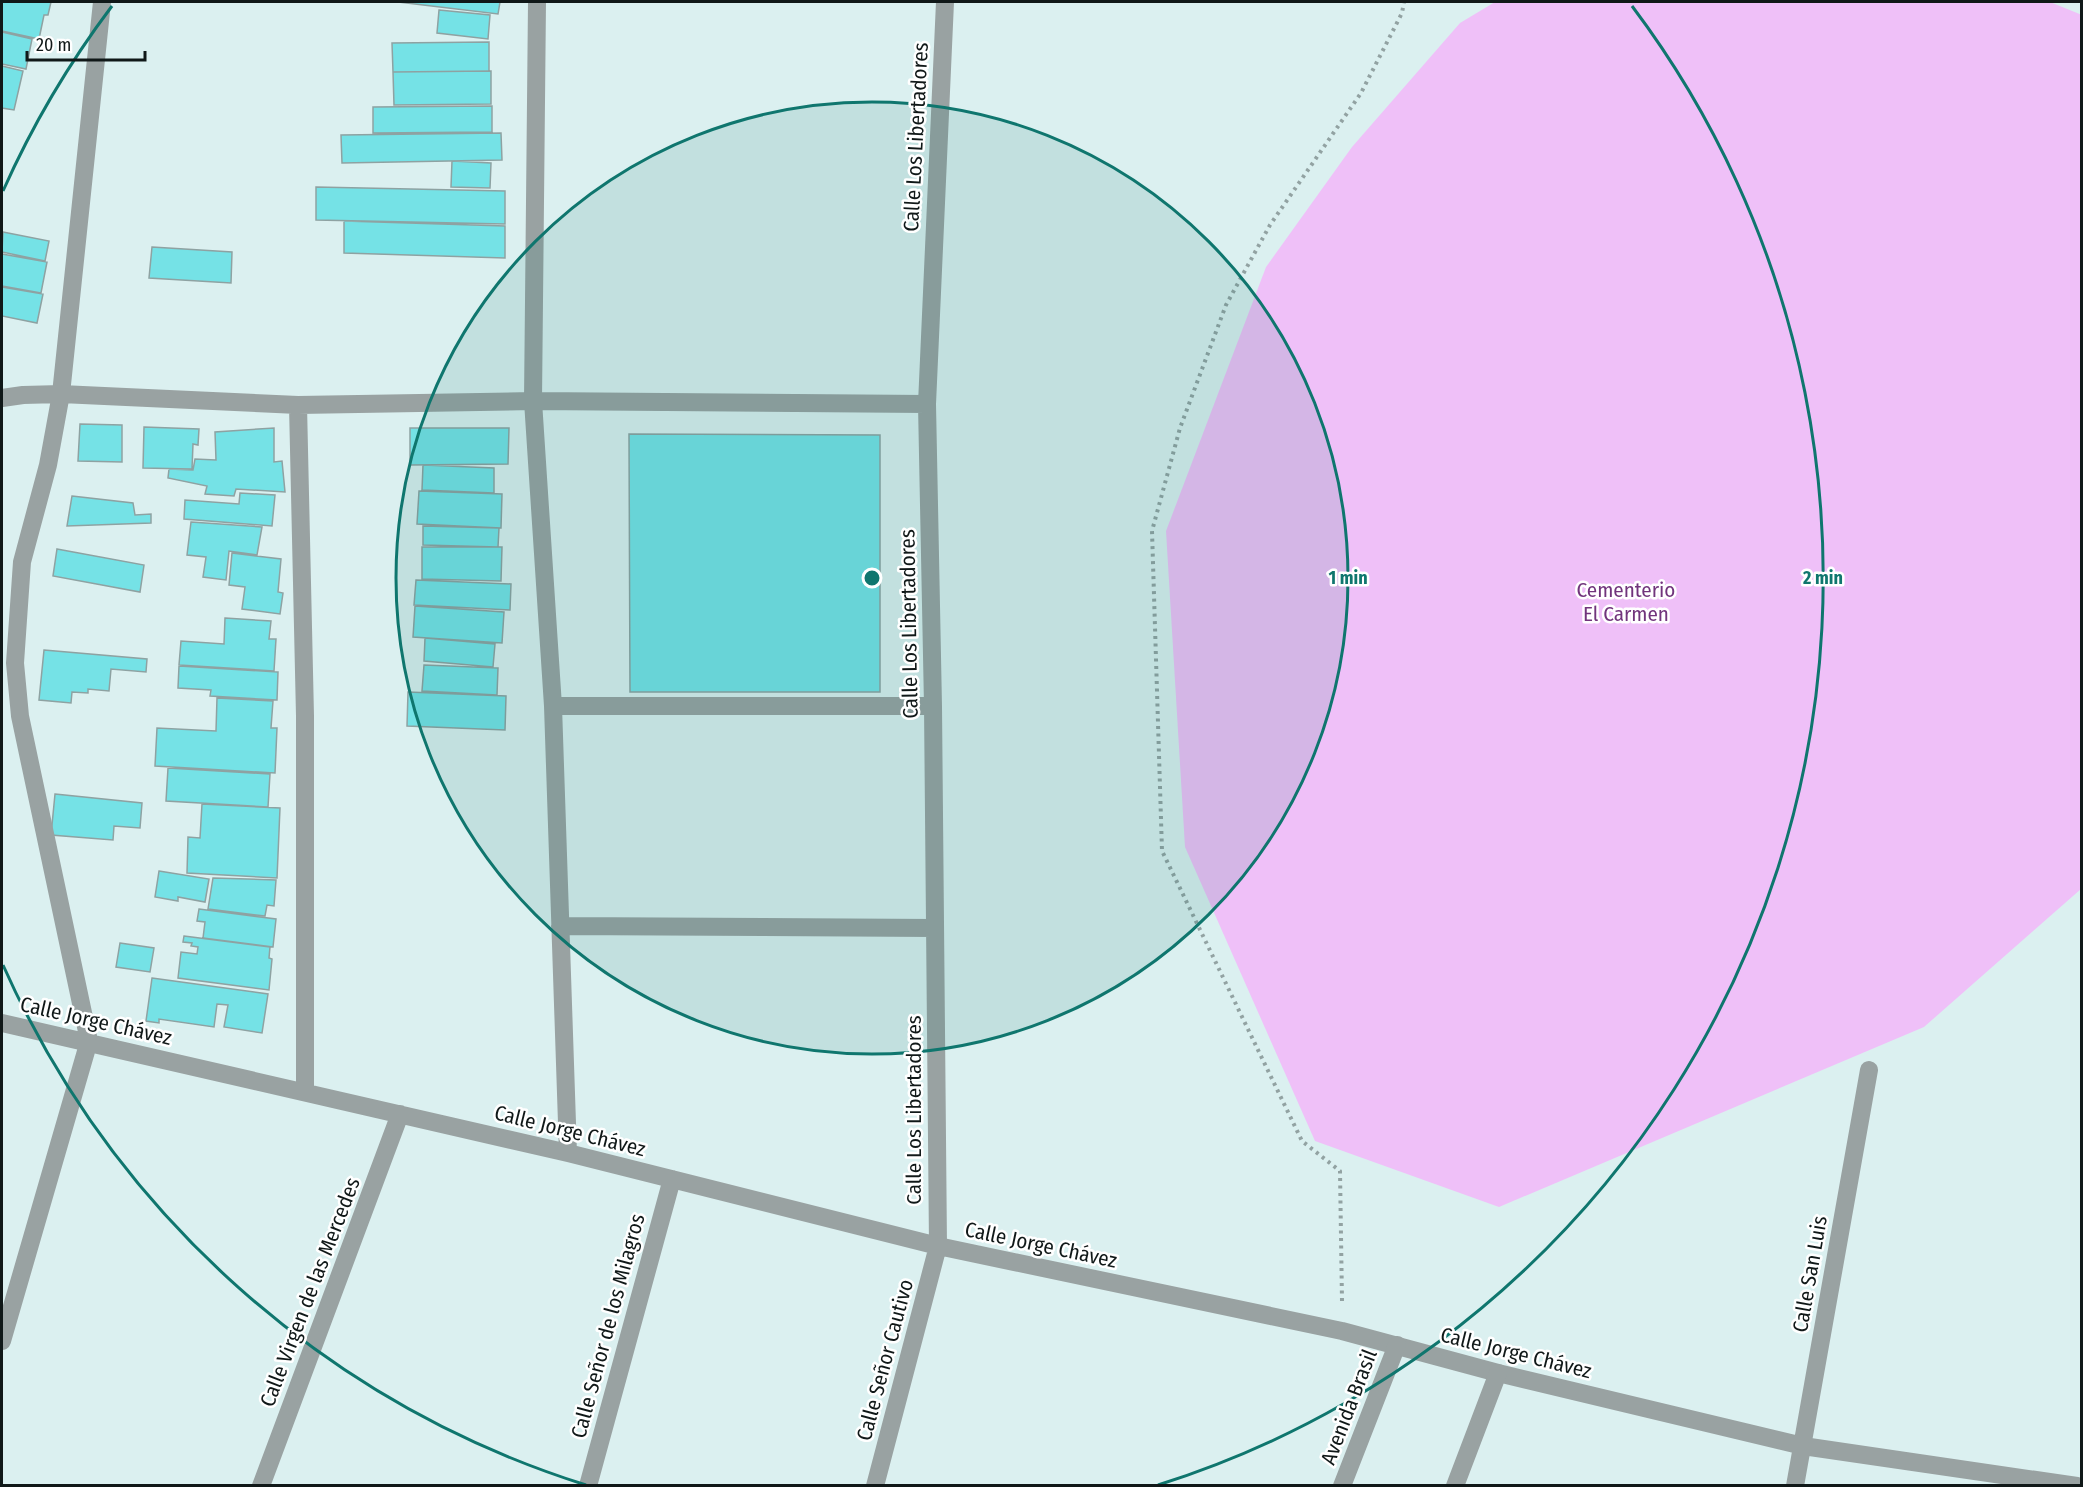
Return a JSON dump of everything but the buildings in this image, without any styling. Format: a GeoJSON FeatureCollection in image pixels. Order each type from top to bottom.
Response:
{"type":"FeatureCollection","features":[{"type":"Feature","properties":{"kind":"street"},"geometry":{"type":"LineString","coordinates":[[2,1341],[89,1041],[20,716],[15,663],[22,562],[48,465],[61,394],[102,2]]}},
{"type":"Feature","properties":{"kind":"street"},"geometry":{"type":"LineString","coordinates":[[537,2],[533,401],[554,706],[568,1153]]}},
{"type":"Feature","properties":{"kind":"street","name":"Calle Los Libertadores"},"geometry":{"type":"LineString","coordinates":[[938,1246],[933,706],[927,404],[945,2]]}},
{"type":"Feature","properties":{"kind":"street"},"geometry":{"type":"LineString","coordinates":[[2,398],[61,394],[298,405],[533,401],[927,404]]}},
{"type":"Feature","properties":{"kind":"street"},"geometry":{"type":"LineString","coordinates":[[298,405],[305,716],[305,1092]]}},
{"type":"Feature","properties":{"kind":"street"},"geometry":{"type":"LineString","coordinates":[[554,706],[933,706]]}},
{"type":"Feature","properties":{"kind":"street"},"geometry":{"type":"LineString","coordinates":[[560,926],[935,928]]}},
{"type":"Feature","properties":{"kind":"street","name":"Calle Jorge Chávez"},"geometry":{"type":"LineString","coordinates":[[2,1023],[89,1041],[568,1153],[938,1246],[1342,1331],[1498,1373],[1803,1446],[2077,1485]]}},
{"type":"Feature","properties":{"kind":"street","name":"Calle San Luis"},"geometry":{"type":"LineString","coordinates":[[1795,1485],[1869,1070]]}},
{"type":"Feature","properties":{"kind":"street","name":"Calle Virgen de las Mercedes"},"geometry":{"type":"LineString","coordinates":[[261,1485],[400,1114]]}},
{"type":"Feature","properties":{"kind":"street","name":"Calle Señor de los Milagros"},"geometry":{"type":"LineString","coordinates":[[588,1485],[672,1179]]}},
{"type":"Feature","properties":{"kind":"street","name":"Calle Señor Cautivo"},"geometry":{"type":"LineString","coordinates":[[875,1485],[938,1246]]}},
{"type":"Feature","properties":{"kind":"street","name":"Avenida Brasil"},"geometry":{"type":"LineString","coordinates":[[1342,1485],[1397,1345]]}},
{"type":"Feature","properties":{"kind":"street"},"geometry":{"type":"LineString","coordinates":[[1455,1485],[1498,1373]]}},
{"type":"Feature","properties":{"kind":"path"},"geometry":{"type":"LineString","coordinates":[[1342,1331],[1340,1171],[1302,1141],[1162,851],[1152,531],[1180,428],[1226,304],[1270,225],[1361,93],[1402,13],[1404,2]]}},
{"type":"Feature","properties":{"kind":"green space","name":"Cementerio El Carmen"},"geometry":{"type":"Polygon","coordinates":[[[1495,2],[2050,2],[2082,15],[2081,889],[1924,1027],[1499,1207],[1315,1141],[1185,847],[1166,531],[1266,267],[1352,147],[1460,23],[1495,2]]]}}]}
